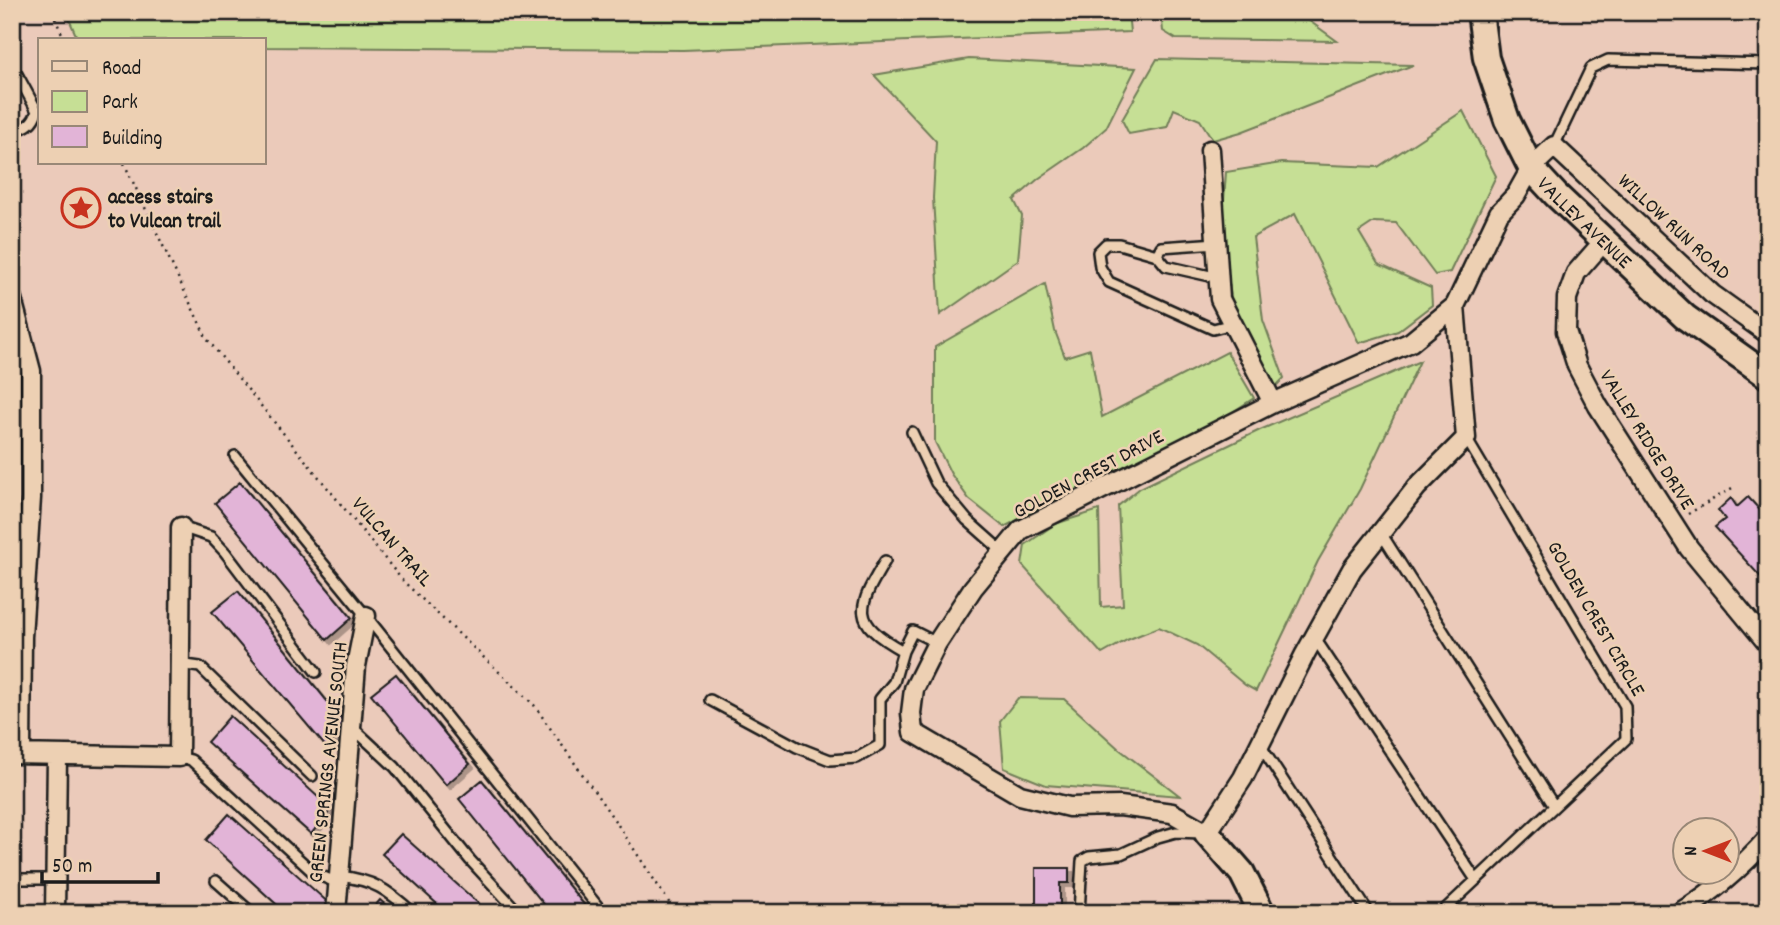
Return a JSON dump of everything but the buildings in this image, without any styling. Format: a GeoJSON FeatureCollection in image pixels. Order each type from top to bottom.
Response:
{"type":"FeatureCollection","features":[{"type":"Feature","properties":{"kind":"main road","name":"VALLEY AVENUE"},"geometry":{"type":"LineString","coordinates":[[1480,12],[1486,58],[1507,120],[1531,168],[1685,317],[1768,376]]}},
{"type":"Feature","properties":{"kind":"main road"},"geometry":{"type":"LineString","coordinates":[[1207,833],[1242,873],[1262,913]]}},
{"type":"Feature","properties":{"kind":"street","name":"GOLDEN CREST DRIVE"},"geometry":{"type":"LineString","coordinates":[[1207,833],[1172,813],[1120,806],[1069,807],[1020,795],[913,732],[911,713],[914,689],[937,643],[973,588],[1021,530],[1273,403],[1411,342],[1455,306],[1499,213],[1516,195],[1531,168],[1555,146]]}},
{"type":"Feature","properties":{"kind":"street","name":"WILLOW RUN ROAD"},"geometry":{"type":"LineString","coordinates":[[1555,146],[1712,294],[1768,334]]}},
{"type":"Feature","properties":{"kind":"street"},"geometry":{"type":"LineString","coordinates":[[1210,150],[1220,299],[1273,403]]}},
{"type":"Feature","properties":{"kind":"street","name":"VALLEY RIDGE DRIVE"},"geometry":{"type":"LineString","coordinates":[[1604,241],[1576,273],[1567,298],[1566,331],[1577,366],[1598,406],[1689,548],[1768,644]]}},
{"type":"Feature","properties":{"kind":"street"},"geometry":{"type":"LineString","coordinates":[[12,299],[31,371],[31,498],[20,524],[17,754],[179,757],[181,527]]}},
{"type":"Feature","properties":{"kind":"street","name":"GOLDEN CREST CIRCLE"},"geometry":{"type":"LineString","coordinates":[[1455,306],[1466,439]]}},
{"type":"Feature","properties":{"kind":"street"},"geometry":{"type":"LineString","coordinates":[[1207,833],[1233,796],[1352,569],[1417,487],[1466,439]]}},
{"type":"Feature","properties":{"kind":"street","name":"GREEN SPRINGS AVENUE SOUTH"},"geometry":{"type":"LineString","coordinates":[[336,913],[356,666],[366,616]]}},
{"type":"Feature","properties":{"kind":"street"},"geometry":{"type":"LineString","coordinates":[[55,913],[57,756]]}},
{"type":"Feature","properties":{"kind":"street"},"geometry":{"type":"LineString","coordinates":[[1679,913],[1699,901],[1749,859],[1768,838]]}},
{"type":"Feature","properties":{"kind":"lane"},"geometry":{"type":"LineString","coordinates":[[1555,146],[1591,68],[1608,60],[1768,64]]}},
{"type":"Feature","properties":{"kind":"lane"},"geometry":{"type":"LineString","coordinates":[[12,132],[29,125],[37,111],[18,74]]}},
{"type":"Feature","properties":{"kind":"lane"},"geometry":{"type":"LineString","coordinates":[[1157,255],[1161,247],[1217,243]]}},
{"type":"Feature","properties":{"kind":"lane"},"geometry":{"type":"LineString","coordinates":[[1219,278],[1166,266],[1157,255],[1119,244],[1106,244],[1098,252],[1100,267],[1109,282],[1213,329],[1233,324]]}},
{"type":"Feature","properties":{"kind":"lane"},"geometry":{"type":"LineString","coordinates":[[912,432],[936,483],[967,520],[1003,552]]}},
{"type":"Feature","properties":{"kind":"lane","name":"GOLDEN CREST CIRCLE"},"geometry":{"type":"LineString","coordinates":[[1441,913],[1626,739],[1625,706],[1466,439]]}},
{"type":"Feature","properties":{"kind":"lane"},"geometry":{"type":"LineString","coordinates":[[235,456],[603,913]]}},
{"type":"Feature","properties":{"kind":"lane"},"geometry":{"type":"LineString","coordinates":[[181,527],[211,537],[218,544],[316,672]]}},
{"type":"Feature","properties":{"kind":"lane"},"geometry":{"type":"LineString","coordinates":[[1381,532],[1554,806]]}},
{"type":"Feature","properties":{"kind":"lane"},"geometry":{"type":"LineString","coordinates":[[885,561],[868,590],[863,603],[863,614],[880,639],[903,651]]}},
{"type":"Feature","properties":{"kind":"lane"},"geometry":{"type":"LineString","coordinates":[[710,699],[797,747],[830,760],[858,758],[880,745],[880,699],[894,682],[903,651],[913,631],[937,643]]}},
{"type":"Feature","properties":{"kind":"lane"},"geometry":{"type":"LineString","coordinates":[[1314,637],[1476,880]]}},
{"type":"Feature","properties":{"kind":"lane"},"geometry":{"type":"LineString","coordinates":[[179,664],[200,667],[312,776]]}},
{"type":"Feature","properties":{"kind":"lane"},"geometry":{"type":"LineString","coordinates":[[351,726],[395,767],[470,860],[519,913]]}},
{"type":"Feature","properties":{"kind":"lane"},"geometry":{"type":"LineString","coordinates":[[1260,745],[1369,913]]}},
{"type":"Feature","properties":{"kind":"lane"},"geometry":{"type":"LineString","coordinates":[[179,757],[191,760],[314,873],[338,879],[363,879],[391,892],[413,913]]}},
{"type":"Feature","properties":{"kind":"lane"},"geometry":{"type":"LineString","coordinates":[[1079,913],[1082,862],[1089,857],[1121,854],[1176,832],[1207,833]]}},
{"type":"Feature","properties":{"kind":"lane"},"geometry":{"type":"LineString","coordinates":[[12,879],[55,878]]}},
{"type":"Feature","properties":{"kind":"lane"},"geometry":{"type":"LineString","coordinates":[[216,881],[252,913]]}},
{"type":"Feature","properties":{"kind":"path"},"geometry":{"type":"LineString","coordinates":[[52,12],[64,38]]}},
{"type":"Feature","properties":{"kind":"path","name":"VULCAN TRAIL"},"geometry":{"type":"LineString","coordinates":[[124,164],[207,339],[403,581],[534,705],[621,828],[676,913]]}},
{"type":"Feature","properties":{"kind":"path"},"geometry":{"type":"LineString","coordinates":[[1673,523],[1734,487]]}},
{"type":"Feature","properties":{"kind":"green space"},"geometry":{"type":"Polygon","coordinates":[[[66,12],[1128,12],[1130,32],[683,50],[266,47],[266,38],[77,38],[66,12]]]}},
{"type":"Feature","properties":{"kind":"green space"},"geometry":{"type":"Polygon","coordinates":[[[1161,12],[1297,12],[1337,41],[1176,39],[1163,31],[1161,12]]]}},
{"type":"Feature","properties":{"kind":"green space"},"geometry":{"type":"Polygon","coordinates":[[[969,59],[1136,68],[1106,128],[1014,200],[1022,216],[1018,260],[940,315],[933,198],[936,141],[874,75],[969,59]]]}},
{"type":"Feature","properties":{"kind":"green space"},"geometry":{"type":"Polygon","coordinates":[[[1157,59],[1413,65],[1241,132],[1213,140],[1200,120],[1174,109],[1167,127],[1129,134],[1122,120],[1157,59]]]}},
{"type":"Feature","properties":{"kind":"green space"},"geometry":{"type":"Polygon","coordinates":[[[1463,111],[1496,176],[1450,272],[1435,275],[1396,223],[1374,222],[1359,232],[1378,264],[1431,288],[1432,305],[1398,331],[1359,343],[1295,214],[1253,237],[1263,320],[1284,378],[1274,388],[1232,305],[1222,229],[1226,172],[1281,163],[1378,167],[1463,111]]]}},
{"type":"Feature","properties":{"kind":"green space"},"geometry":{"type":"Polygon","coordinates":[[[1045,284],[1055,331],[1065,357],[1090,349],[1102,417],[1227,352],[1254,398],[1203,431],[1097,479],[1004,527],[969,499],[951,474],[935,442],[935,347],[1045,284]]]}},
{"type":"Feature","properties":{"kind":"green space"},"geometry":{"type":"Polygon","coordinates":[[[1420,361],[1360,489],[1318,561],[1256,691],[1197,645],[1159,627],[1102,654],[1022,565],[1025,545],[1055,524],[1099,510],[1101,607],[1123,605],[1118,506],[1140,488],[1260,430],[1420,361]]]}},
{"type":"Feature","properties":{"kind":"green space"},"geometry":{"type":"Polygon","coordinates":[[[1018,698],[1064,699],[1119,749],[1180,796],[1046,785],[1004,768],[1000,721],[1018,698]]]}},
{"type":"Feature","properties":{"kind":"place","name":"access stairs to Vulcan trail"},"geometry":{"type":"Point","coordinates":[81,208]}}]}
